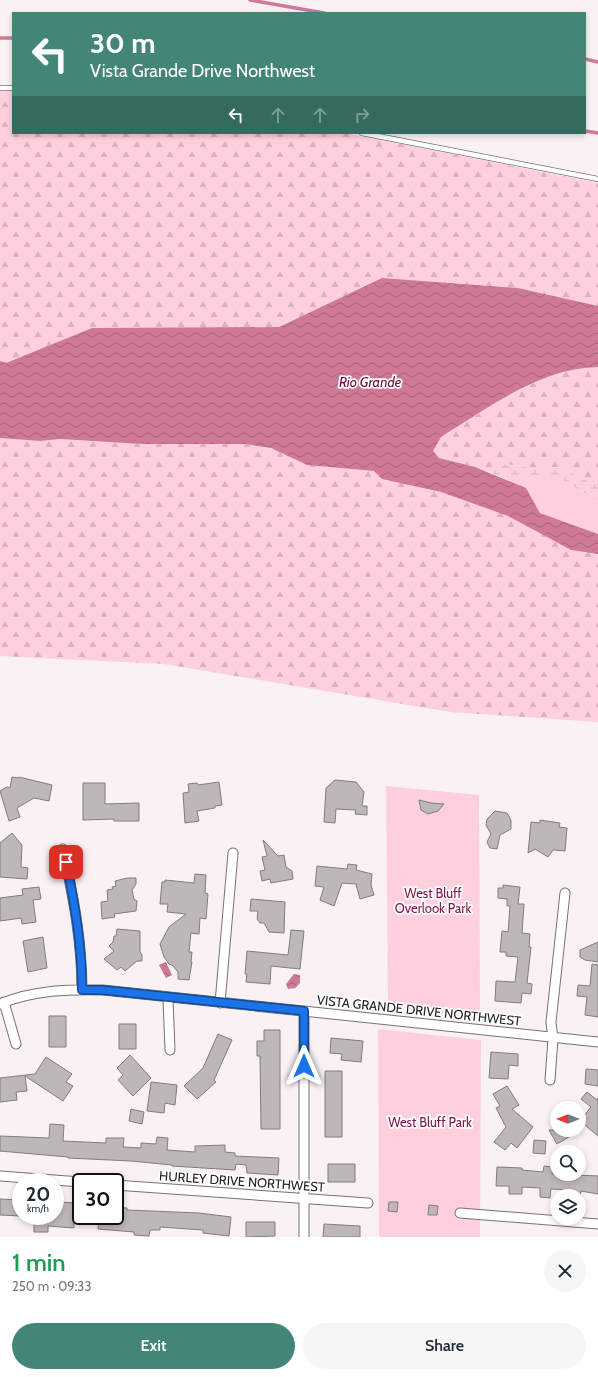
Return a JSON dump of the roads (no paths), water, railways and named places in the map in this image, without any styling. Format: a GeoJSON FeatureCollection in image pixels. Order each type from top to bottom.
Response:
{"type":"FeatureCollection","features":[{"type":"Feature","properties":{"kind":"street"},"geometry":{"type":"LineString","coordinates":[[63,849],[77,916],[82,956],[82,990]]}},
{"type":"Feature","properties":{"kind":"street"},"geometry":{"type":"LineString","coordinates":[[220,1003],[233,853]]}},
{"type":"Feature","properties":{"kind":"street"},"geometry":{"type":"LineString","coordinates":[[550,1080],[554,1039],[551,1022],[565,893]]}},
{"type":"Feature","properties":{"kind":"street","name":"VISTA GRANDE DRIVE NORTHWEST"},"geometry":{"type":"LineString","coordinates":[[2,1003],[54,991],[103,990],[168,998],[468,1027],[554,1039],[598,1042]]}},
{"type":"Feature","properties":{"kind":"street"},"geometry":{"type":"LineString","coordinates":[[168,998],[170,1050]]}},
{"type":"Feature","properties":{"kind":"street"},"geometry":{"type":"LineString","coordinates":[[2,1003],[16,1044]]}},
{"type":"Feature","properties":{"kind":"street"},"geometry":{"type":"LineString","coordinates":[[304,1011],[304,1237]]}},
{"type":"Feature","properties":{"kind":"street"},"geometry":{"type":"LineString","coordinates":[[0,1176],[72,1181]]}},
{"type":"Feature","properties":{"kind":"street","name":"HURLEY DRIVE NORTHWEST"},"geometry":{"type":"LineString","coordinates":[[124,1186],[368,1204]]}},
{"type":"Feature","properties":{"kind":"street"},"geometry":{"type":"LineString","coordinates":[[460,1213],[598,1224]]}},
{"type":"Feature","properties":{"kind":"lane"},"geometry":{"type":"LineString","coordinates":[[0,88],[12,88]]}},
{"type":"Feature","properties":{"kind":"lane"},"geometry":{"type":"LineString","coordinates":[[367,134],[598,179]]}},
{"type":"Feature","properties":{"kind":"water","name":"Rio Grande"},"geometry":{"type":"Polygon","coordinates":[[[382,278],[518,288],[598,306],[598,367],[577,369],[556,374],[515,392],[496,402],[441,437],[433,451],[439,458],[475,467],[526,488],[540,513],[598,534],[598,554],[571,550],[508,516],[441,492],[382,479],[374,471],[307,465],[271,448],[245,444],[142,444],[60,439],[40,441],[0,438],[0,361],[6,363],[92,328],[279,327],[382,278]]]}},
{"type":"Feature","properties":{"kind":"water"},"geometry":{"type":"Polygon","coordinates":[[[166,962],[172,975],[166,978],[159,965],[166,962]]]}},
{"type":"Feature","properties":{"kind":"water"},"geometry":{"type":"Polygon","coordinates":[[[294,974],[300,975],[300,983],[295,988],[288,989],[286,984],[294,974]]]}},
{"type":"Feature","properties":{"kind":"waterway"},"geometry":{"type":"LineString","coordinates":[[250,0],[318,12]]}},
{"type":"Feature","properties":{"kind":"waterway"},"geometry":{"type":"LineString","coordinates":[[0,38],[12,38]]}},
{"type":"Feature","properties":{"kind":"waterway"},"geometry":{"type":"LineString","coordinates":[[586,59],[598,62]]}},
{"type":"Feature","properties":{"kind":"waterway"},"geometry":{"type":"LineString","coordinates":[[586,131],[598,133]]}},
{"type":"Feature","properties":{"kind":"park label","name":"West Bluff Overlook Park"},"geometry":{"type":"Point","coordinates":[433,900]}},
{"type":"Feature","properties":{"kind":"park label","name":"West Bluff Park"},"geometry":{"type":"Point","coordinates":[430,1122]}}]}
